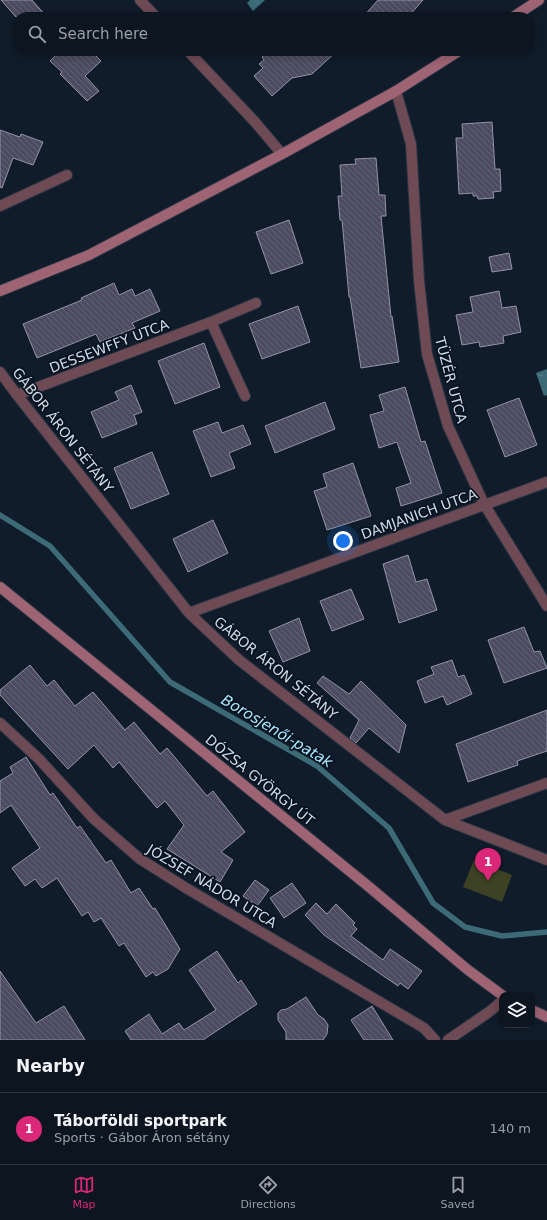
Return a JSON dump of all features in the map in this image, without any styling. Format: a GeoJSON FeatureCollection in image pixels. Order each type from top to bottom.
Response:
{"type":"FeatureCollection","features":[{"type":"Feature","properties":{"kind":"main road"},"geometry":{"type":"LineString","coordinates":[[521,12],[539,0]]}},
{"type":"Feature","properties":{"kind":"main road"},"geometry":{"type":"LineString","coordinates":[[0,291],[89,255],[282,154],[396,91],[451,56]]}},
{"type":"Feature","properties":{"kind":"main road","name":"DÓZSA GYÖRGY ÚT"},"geometry":{"type":"LineString","coordinates":[[0,587],[368,886],[468,970],[499,993]]}},
{"type":"Feature","properties":{"kind":"main road"},"geometry":{"type":"LineString","coordinates":[[535,1011],[547,1017]]}},
{"type":"Feature","properties":{"kind":"street"},"geometry":{"type":"LineString","coordinates":[[140,0],[151,12]]}},
{"type":"Feature","properties":{"kind":"street"},"geometry":{"type":"LineString","coordinates":[[193,56],[255,122],[282,154]]}},
{"type":"Feature","properties":{"kind":"street","name":"TÜZÉR UTCA"},"geometry":{"type":"LineString","coordinates":[[396,91],[410,144],[419,281],[427,354],[448,426],[484,504],[547,606]]}},
{"type":"Feature","properties":{"kind":"street"},"geometry":{"type":"LineString","coordinates":[[0,206],[68,174]]}},
{"type":"Feature","properties":{"kind":"street","name":"DESSEWFFY UTCA"},"geometry":{"type":"LineString","coordinates":[[17,395],[212,322],[256,303]]}},
{"type":"Feature","properties":{"kind":"street"},"geometry":{"type":"LineString","coordinates":[[212,322],[245,396]]}},
{"type":"Feature","properties":{"kind":"street","name":"GÁBOR ÁRON SÉTÁNY"},"geometry":{"type":"LineString","coordinates":[[0,372],[189,613],[239,660],[445,820],[547,860]]}},
{"type":"Feature","properties":{"kind":"street","name":"DAMJANICH UTCA"},"geometry":{"type":"LineString","coordinates":[[189,613],[547,482]]}},
{"type":"Feature","properties":{"kind":"street","name":"JÓZSEF NÁDOR UTCA"},"geometry":{"type":"LineString","coordinates":[[0,723],[39,758],[94,819],[140,859],[186,888],[424,1028],[435,1040]]}},
{"type":"Feature","properties":{"kind":"street"},"geometry":{"type":"LineString","coordinates":[[445,820],[547,783]]}},
{"type":"Feature","properties":{"kind":"street"},"geometry":{"type":"LineString","coordinates":[[448,1040],[499,1004]]}},
{"type":"Feature","properties":{"kind":"green space"},"geometry":{"type":"Polygon","coordinates":[[[474,860],[512,875],[502,902],[463,887],[474,860]]]}},
{"type":"Feature","properties":{"kind":"water"},"geometry":{"type":"Polygon","coordinates":[[[250,0],[265,0],[253,11],[247,3],[250,0]]]}},
{"type":"Feature","properties":{"kind":"water"},"geometry":{"type":"Polygon","coordinates":[[[547,369],[547,395],[544,396],[536,373],[547,369]]]}},
{"type":"Feature","properties":{"kind":"building"},"geometry":{"type":"Polygon","coordinates":[[[1,0],[32,0],[43,12],[12,12],[1,0]]]}},
{"type":"Feature","properties":{"kind":"building"},"geometry":{"type":"Polygon","coordinates":[[[378,0],[423,0],[412,12],[367,12],[378,0]]]}},
{"type":"Feature","properties":{"kind":"building"},"geometry":{"type":"Polygon","coordinates":[[[55,56],[96,56],[101,61],[85,76],[99,91],[87,101],[60,74],[62,72],[50,61],[55,56]]]}},
{"type":"Feature","properties":{"kind":"building"},"geometry":{"type":"Polygon","coordinates":[[[332,56],[312,74],[292,78],[272,96],[254,76],[263,68],[259,64],[264,60],[262,57],[332,56]]]}},
{"type":"Feature","properties":{"kind":"building"},"geometry":{"type":"Polygon","coordinates":[[[492,122],[495,169],[500,169],[501,191],[493,192],[494,198],[478,199],[477,196],[473,196],[473,193],[459,194],[456,138],[463,138],[462,124],[492,122]]]}},
{"type":"Feature","properties":{"kind":"building"},"geometry":{"type":"Polygon","coordinates":[[[0,130],[20,137],[21,134],[43,142],[33,165],[13,158],[2,188],[0,187],[0,130]]]}},
{"type":"Feature","properties":{"kind":"building"},"geometry":{"type":"Polygon","coordinates":[[[376,158],[379,195],[385,195],[386,216],[381,216],[391,317],[392,316],[399,362],[361,368],[349,297],[342,220],[340,220],[338,196],[342,196],[340,165],[356,164],[355,159],[376,158]]]}},
{"type":"Feature","properties":{"kind":"building"},"geometry":{"type":"Polygon","coordinates":[[[289,220],[303,263],[271,274],[256,232],[289,220]]]}},
{"type":"Feature","properties":{"kind":"building"},"geometry":{"type":"Polygon","coordinates":[[[509,253],[512,269],[492,272],[489,257],[509,253]]]}},
{"type":"Feature","properties":{"kind":"building"},"geometry":{"type":"Polygon","coordinates":[[[114,283],[119,295],[132,289],[135,296],[150,289],[160,311],[132,323],[135,328],[100,342],[96,334],[37,358],[23,324],[82,300],[81,298],[114,283]]]}},
{"type":"Feature","properties":{"kind":"building"},"geometry":{"type":"Polygon","coordinates":[[[499,291],[502,308],[516,306],[521,332],[503,336],[504,343],[480,347],[479,342],[462,345],[456,315],[473,312],[470,297],[499,291]]]}},
{"type":"Feature","properties":{"kind":"building"},"geometry":{"type":"Polygon","coordinates":[[[298,306],[310,342],[262,359],[249,324],[298,306]]]}},
{"type":"Feature","properties":{"kind":"building"},"geometry":{"type":"Polygon","coordinates":[[[204,343],[220,387],[175,404],[158,361],[204,343]]]}},
{"type":"Feature","properties":{"kind":"building"},"geometry":{"type":"Polygon","coordinates":[[[131,385],[142,412],[134,415],[137,424],[102,438],[91,412],[119,400],[115,392],[131,385]]]}},
{"type":"Feature","properties":{"kind":"building"},"geometry":{"type":"Polygon","coordinates":[[[405,387],[421,442],[425,441],[442,493],[401,506],[396,488],[411,483],[397,442],[379,448],[370,415],[384,411],[379,395],[405,387]]]}},
{"type":"Feature","properties":{"kind":"building"},"geometry":{"type":"Polygon","coordinates":[[[519,398],[537,445],[505,457],[487,410],[519,398]]]}},
{"type":"Feature","properties":{"kind":"building"},"geometry":{"type":"Polygon","coordinates":[[[325,402],[335,429],[275,453],[265,426],[325,402]]]}},
{"type":"Feature","properties":{"kind":"building"},"geometry":{"type":"Polygon","coordinates":[[[218,422],[222,433],[243,425],[251,444],[229,453],[235,468],[211,477],[193,431],[218,422]]]}},
{"type":"Feature","properties":{"kind":"building"},"geometry":{"type":"Polygon","coordinates":[[[152,452],[169,494],[131,509],[114,468],[152,452]]]}},
{"type":"Feature","properties":{"kind":"building"},"geometry":{"type":"Polygon","coordinates":[[[353,463],[371,516],[327,530],[314,491],[327,487],[323,474],[353,463]]]}},
{"type":"Feature","properties":{"kind":"building"},"geometry":{"type":"Polygon","coordinates":[[[213,520],[228,553],[188,572],[173,539],[213,520]]]}},
{"type":"Feature","properties":{"kind":"building"},"geometry":{"type":"Polygon","coordinates":[[[408,555],[416,582],[427,579],[437,610],[399,623],[383,564],[408,555]]]}},
{"type":"Feature","properties":{"kind":"building"},"geometry":{"type":"Polygon","coordinates":[[[351,589],[364,619],[332,631],[320,601],[351,589]]]}},
{"type":"Feature","properties":{"kind":"building"},"geometry":{"type":"Polygon","coordinates":[[[299,618],[310,651],[283,662],[269,631],[299,618]]]}},
{"type":"Feature","properties":{"kind":"building"},"geometry":{"type":"Polygon","coordinates":[[[524,627],[534,652],[540,651],[547,668],[504,683],[488,640],[524,627]]]}},
{"type":"Feature","properties":{"kind":"building"},"geometry":{"type":"Polygon","coordinates":[[[452,660],[458,677],[464,675],[472,694],[447,705],[443,696],[425,703],[417,681],[434,674],[431,667],[452,660]]]}},
{"type":"Feature","properties":{"kind":"building"},"geometry":{"type":"Polygon","coordinates":[[[30,665],[47,686],[54,680],[75,706],[93,692],[125,730],[134,722],[160,754],[167,748],[207,796],[213,791],[245,832],[221,852],[233,860],[220,882],[167,849],[184,825],[165,801],[157,808],[119,762],[113,768],[94,745],[68,769],[0,695],[0,690],[30,665]]]}},
{"type":"Feature","properties":{"kind":"building"},"geometry":{"type":"Polygon","coordinates":[[[323,676],[349,694],[361,681],[406,725],[399,753],[369,728],[356,743],[350,738],[359,720],[317,683],[323,676]]]}},
{"type":"Feature","properties":{"kind":"building"},"geometry":{"type":"Polygon","coordinates":[[[547,710],[547,751],[517,761],[518,765],[468,782],[456,744],[547,710]]]}},
{"type":"Feature","properties":{"kind":"building"},"geometry":{"type":"Polygon","coordinates":[[[26,757],[50,795],[53,793],[77,828],[80,826],[106,863],[111,860],[131,893],[139,888],[153,909],[155,908],[180,949],[168,969],[156,976],[153,972],[146,977],[124,943],[119,946],[101,918],[94,922],[88,912],[82,916],[57,878],[42,888],[35,879],[25,886],[12,868],[40,848],[11,805],[0,813],[0,781],[13,773],[10,767],[26,757]]]}},
{"type":"Feature","properties":{"kind":"building"},"geometry":{"type":"Polygon","coordinates":[[[255,880],[269,890],[257,906],[243,896],[255,880]]]}},
{"type":"Feature","properties":{"kind":"building"},"geometry":{"type":"Polygon","coordinates":[[[292,883],[306,903],[284,918],[270,898],[292,883]]]}},
{"type":"Feature","properties":{"kind":"building"},"geometry":{"type":"Polygon","coordinates":[[[316,903],[327,914],[336,904],[355,923],[353,925],[357,929],[351,936],[383,960],[390,949],[422,971],[408,989],[400,983],[398,986],[324,935],[305,915],[316,903]]]}},
{"type":"Feature","properties":{"kind":"building"},"geometry":{"type":"Polygon","coordinates":[[[217,951],[238,983],[241,980],[257,1004],[203,1040],[131,1040],[125,1031],[149,1014],[162,1034],[179,1023],[184,1030],[216,1010],[189,970],[217,951]]]}},
{"type":"Feature","properties":{"kind":"building"},"geometry":{"type":"Polygon","coordinates":[[[0,971],[36,1023],[64,1006],[85,1040],[0,1040],[0,971]]]}},
{"type":"Feature","properties":{"kind":"building"},"geometry":{"type":"Polygon","coordinates":[[[306,997],[318,1015],[324,1019],[328,1025],[327,1034],[323,1040],[286,1040],[286,1032],[278,1020],[278,1013],[306,997]]]}},
{"type":"Feature","properties":{"kind":"building"},"geometry":{"type":"Polygon","coordinates":[[[372,1006],[393,1040],[364,1040],[351,1020],[372,1006]]]}},
{"type":"Feature","properties":{"kind":"waterway","name":"Borosjenői-patak"},"geometry":{"type":"LineString","coordinates":[[0,515],[50,546],[170,682],[317,766],[389,828],[433,903],[465,927],[502,936],[547,932]]}},
{"type":"Feature","properties":{"kind":"place","name":"Táborföldi sportpark"},"geometry":{"type":"Point","coordinates":[488,881]}}]}
